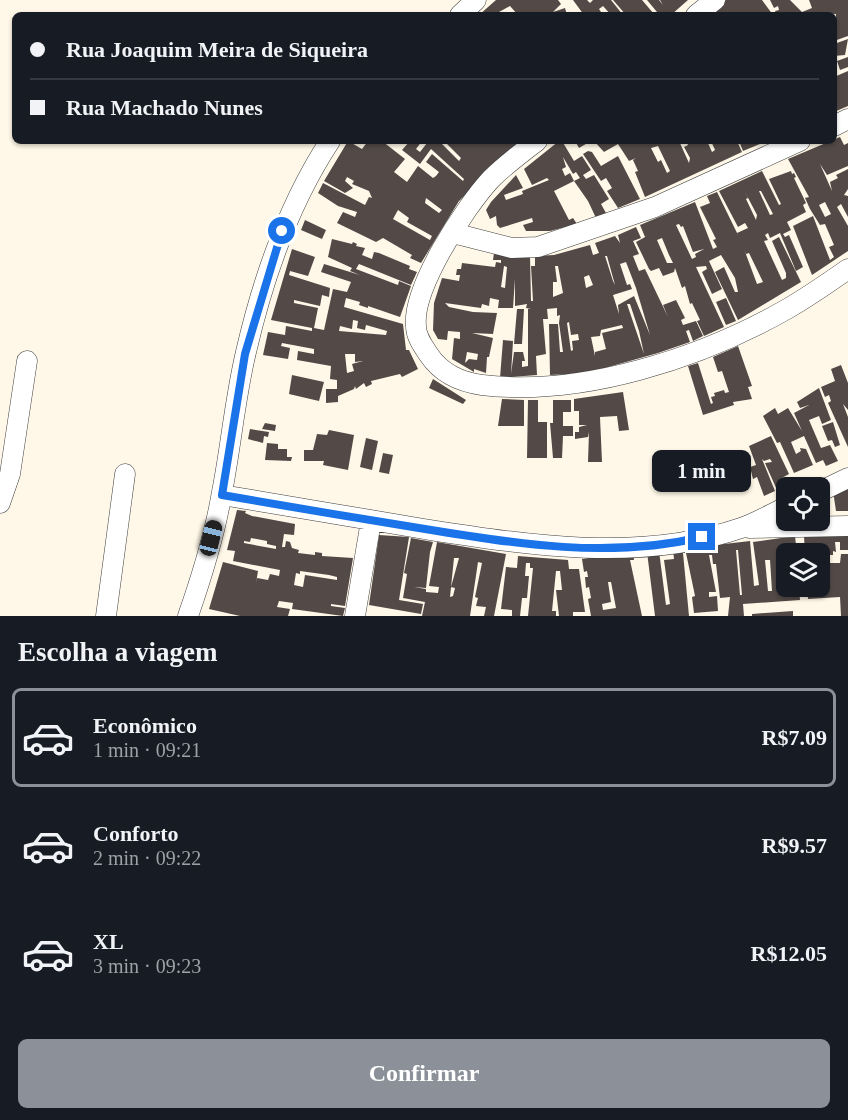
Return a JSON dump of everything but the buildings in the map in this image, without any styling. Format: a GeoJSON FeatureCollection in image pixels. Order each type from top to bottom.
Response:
{"type":"FeatureCollection","features":[{"type":"Feature","properties":{"kind":"street"},"geometry":{"type":"LineString","coordinates":[[462,12],[476,0]]}},
{"type":"Feature","properties":{"kind":"street"},"geometry":{"type":"LineString","coordinates":[[700,12],[715,0]]}},
{"type":"Feature","properties":{"kind":"street"},"geometry":{"type":"LineString","coordinates":[[188,616],[201,582],[222,495],[245,354],[263,291],[282,231],[308,174],[328,144]]}},
{"type":"Feature","properties":{"kind":"street"},"geometry":{"type":"LineString","coordinates":[[533,144],[491,180],[453,232],[426,279],[417,307],[416,327],[420,342],[440,369],[461,381],[483,385],[576,383],[607,378],[683,356],[747,329],[777,314],[848,270]]}},
{"type":"Feature","properties":{"kind":"street"},"geometry":{"type":"LineString","coordinates":[[453,232],[512,248],[547,245],[655,207],[793,144]]}},
{"type":"Feature","properties":{"kind":"street"},"geometry":{"type":"LineString","coordinates":[[0,503],[10,474],[27,361]]}},
{"type":"Feature","properties":{"kind":"street"},"geometry":{"type":"LineString","coordinates":[[106,616],[125,474]]}},
{"type":"Feature","properties":{"kind":"street"},"geometry":{"type":"LineString","coordinates":[[830,487],[848,478]]}},
{"type":"Feature","properties":{"kind":"street"},"geometry":{"type":"LineString","coordinates":[[222,495],[515,544],[574,548],[635,547],[687,541],[741,528],[776,512]]}},
{"type":"Feature","properties":{"kind":"street"},"geometry":{"type":"LineString","coordinates":[[355,616],[371,520]]}},
{"type":"Feature","properties":{"kind":"street"},"geometry":{"type":"LineString","coordinates":[[741,528],[848,526]]}},
{"type":"Feature","properties":{"kind":"route"},"geometry":{"type":"LineString","coordinates":[[282,231],[245,354],[222,495],[515,544],[574,548],[635,547],[702,537]]}}]}
